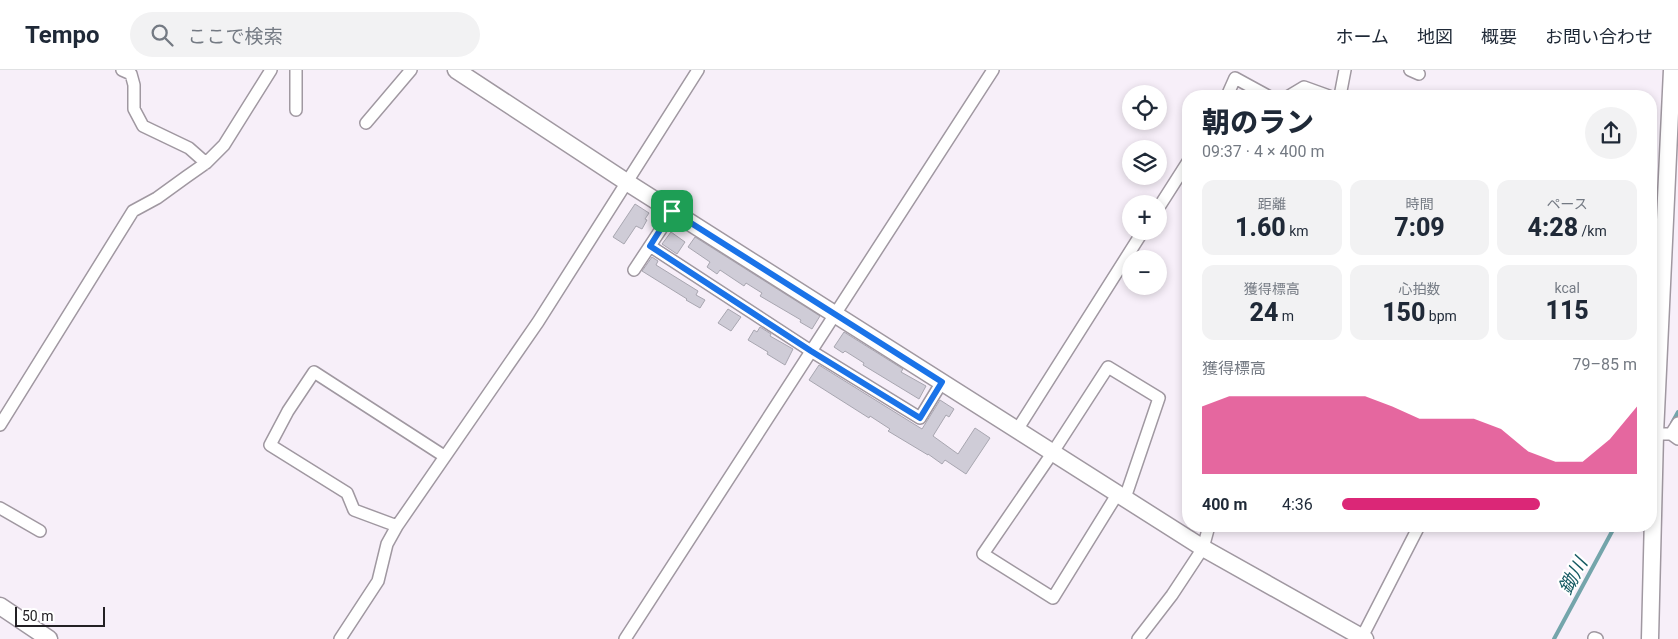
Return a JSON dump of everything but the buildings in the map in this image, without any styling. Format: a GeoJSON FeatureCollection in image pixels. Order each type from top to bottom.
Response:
{"type":"FeatureCollection","features":[{"type":"Feature","properties":{"kind":"street"},"geometry":{"type":"LineString","coordinates":[[122,70],[131,74],[134,85],[134,109],[143,126],[189,148],[206,162]]}},
{"type":"Feature","properties":{"kind":"street"},"geometry":{"type":"LineString","coordinates":[[0,425],[133,211],[158,198],[206,162],[224,145],[271,70]]}},
{"type":"Feature","properties":{"kind":"street"},"geometry":{"type":"LineString","coordinates":[[296,70],[296,110]]}},
{"type":"Feature","properties":{"kind":"street"},"geometry":{"type":"LineString","coordinates":[[366,123],[411,70]]}},
{"type":"Feature","properties":{"kind":"street"},"geometry":{"type":"LineString","coordinates":[[456,70],[628,183],[1203,548],[1363,638],[1417,532]]}},
{"type":"Feature","properties":{"kind":"street"},"geometry":{"type":"LineString","coordinates":[[340,639],[378,580],[388,544],[397,526],[538,322],[698,70]]}},
{"type":"Feature","properties":{"kind":"street"},"geometry":{"type":"LineString","coordinates":[[625,639],[993,70]]}},
{"type":"Feature","properties":{"kind":"street"},"geometry":{"type":"LineString","coordinates":[[1341,90],[1345,70]]}},
{"type":"Feature","properties":{"kind":"street"},"geometry":{"type":"LineString","coordinates":[[1657,313],[1672,70]]}},
{"type":"Feature","properties":{"kind":"street"},"geometry":{"type":"LineString","coordinates":[[1230,90],[1235,78],[1257,90]]}},
{"type":"Feature","properties":{"kind":"street"},"geometry":{"type":"LineString","coordinates":[[1299,90],[1304,87],[1312,90]]}},
{"type":"Feature","properties":{"kind":"street"},"geometry":{"type":"LineString","coordinates":[[1167,195],[1182,171]]}},
{"type":"Feature","properties":{"kind":"street"},"geometry":{"type":"LineString","coordinates":[[634,270],[672,211]]}},
{"type":"Feature","properties":{"kind":"street"},"geometry":{"type":"LineString","coordinates":[[1017,430],[1137,240]]}},
{"type":"Feature","properties":{"kind":"street"},"geometry":{"type":"LineString","coordinates":[[650,246],[811,351],[920,418],[942,382]]}},
{"type":"Feature","properties":{"kind":"street"},"geometry":{"type":"LineString","coordinates":[[1650,639],[1668,436],[1657,338]]}},
{"type":"Feature","properties":{"kind":"street"},"geometry":{"type":"LineString","coordinates":[[1108,366],[1159,398],[1122,496],[1053,598],[983,554],[1053,452],[1108,366]]}},
{"type":"Feature","properties":{"kind":"street"},"geometry":{"type":"LineString","coordinates":[[397,526],[354,510],[347,493],[270,445],[288,411],[314,372],[444,456]]}},
{"type":"Feature","properties":{"kind":"street"},"geometry":{"type":"LineString","coordinates":[[1668,436],[1678,423]]}},
{"type":"Feature","properties":{"kind":"street"},"geometry":{"type":"LineString","coordinates":[[0,508],[40,531]]}},
{"type":"Feature","properties":{"kind":"street"},"geometry":{"type":"LineString","coordinates":[[1138,639],[1172,595],[1203,548],[1207,532]]}},
{"type":"Feature","properties":{"kind":"street"},"geometry":{"type":"LineString","coordinates":[[0,606],[49,639]]}},
{"type":"Feature","properties":{"kind":"waterway","name":"鋤川"},"geometry":{"type":"LineString","coordinates":[[1672,423],[1678,412]]}},
{"type":"Feature","properties":{"kind":"waterway","name":"鋤川"},"geometry":{"type":"LineString","coordinates":[[1554,639],[1612,532]]}},
{"type":"Feature","properties":{"kind":"route"},"geometry":{"type":"LineString","coordinates":[[672,211],[942,382],[920,418],[811,351],[650,246],[672,211]]}}]}
